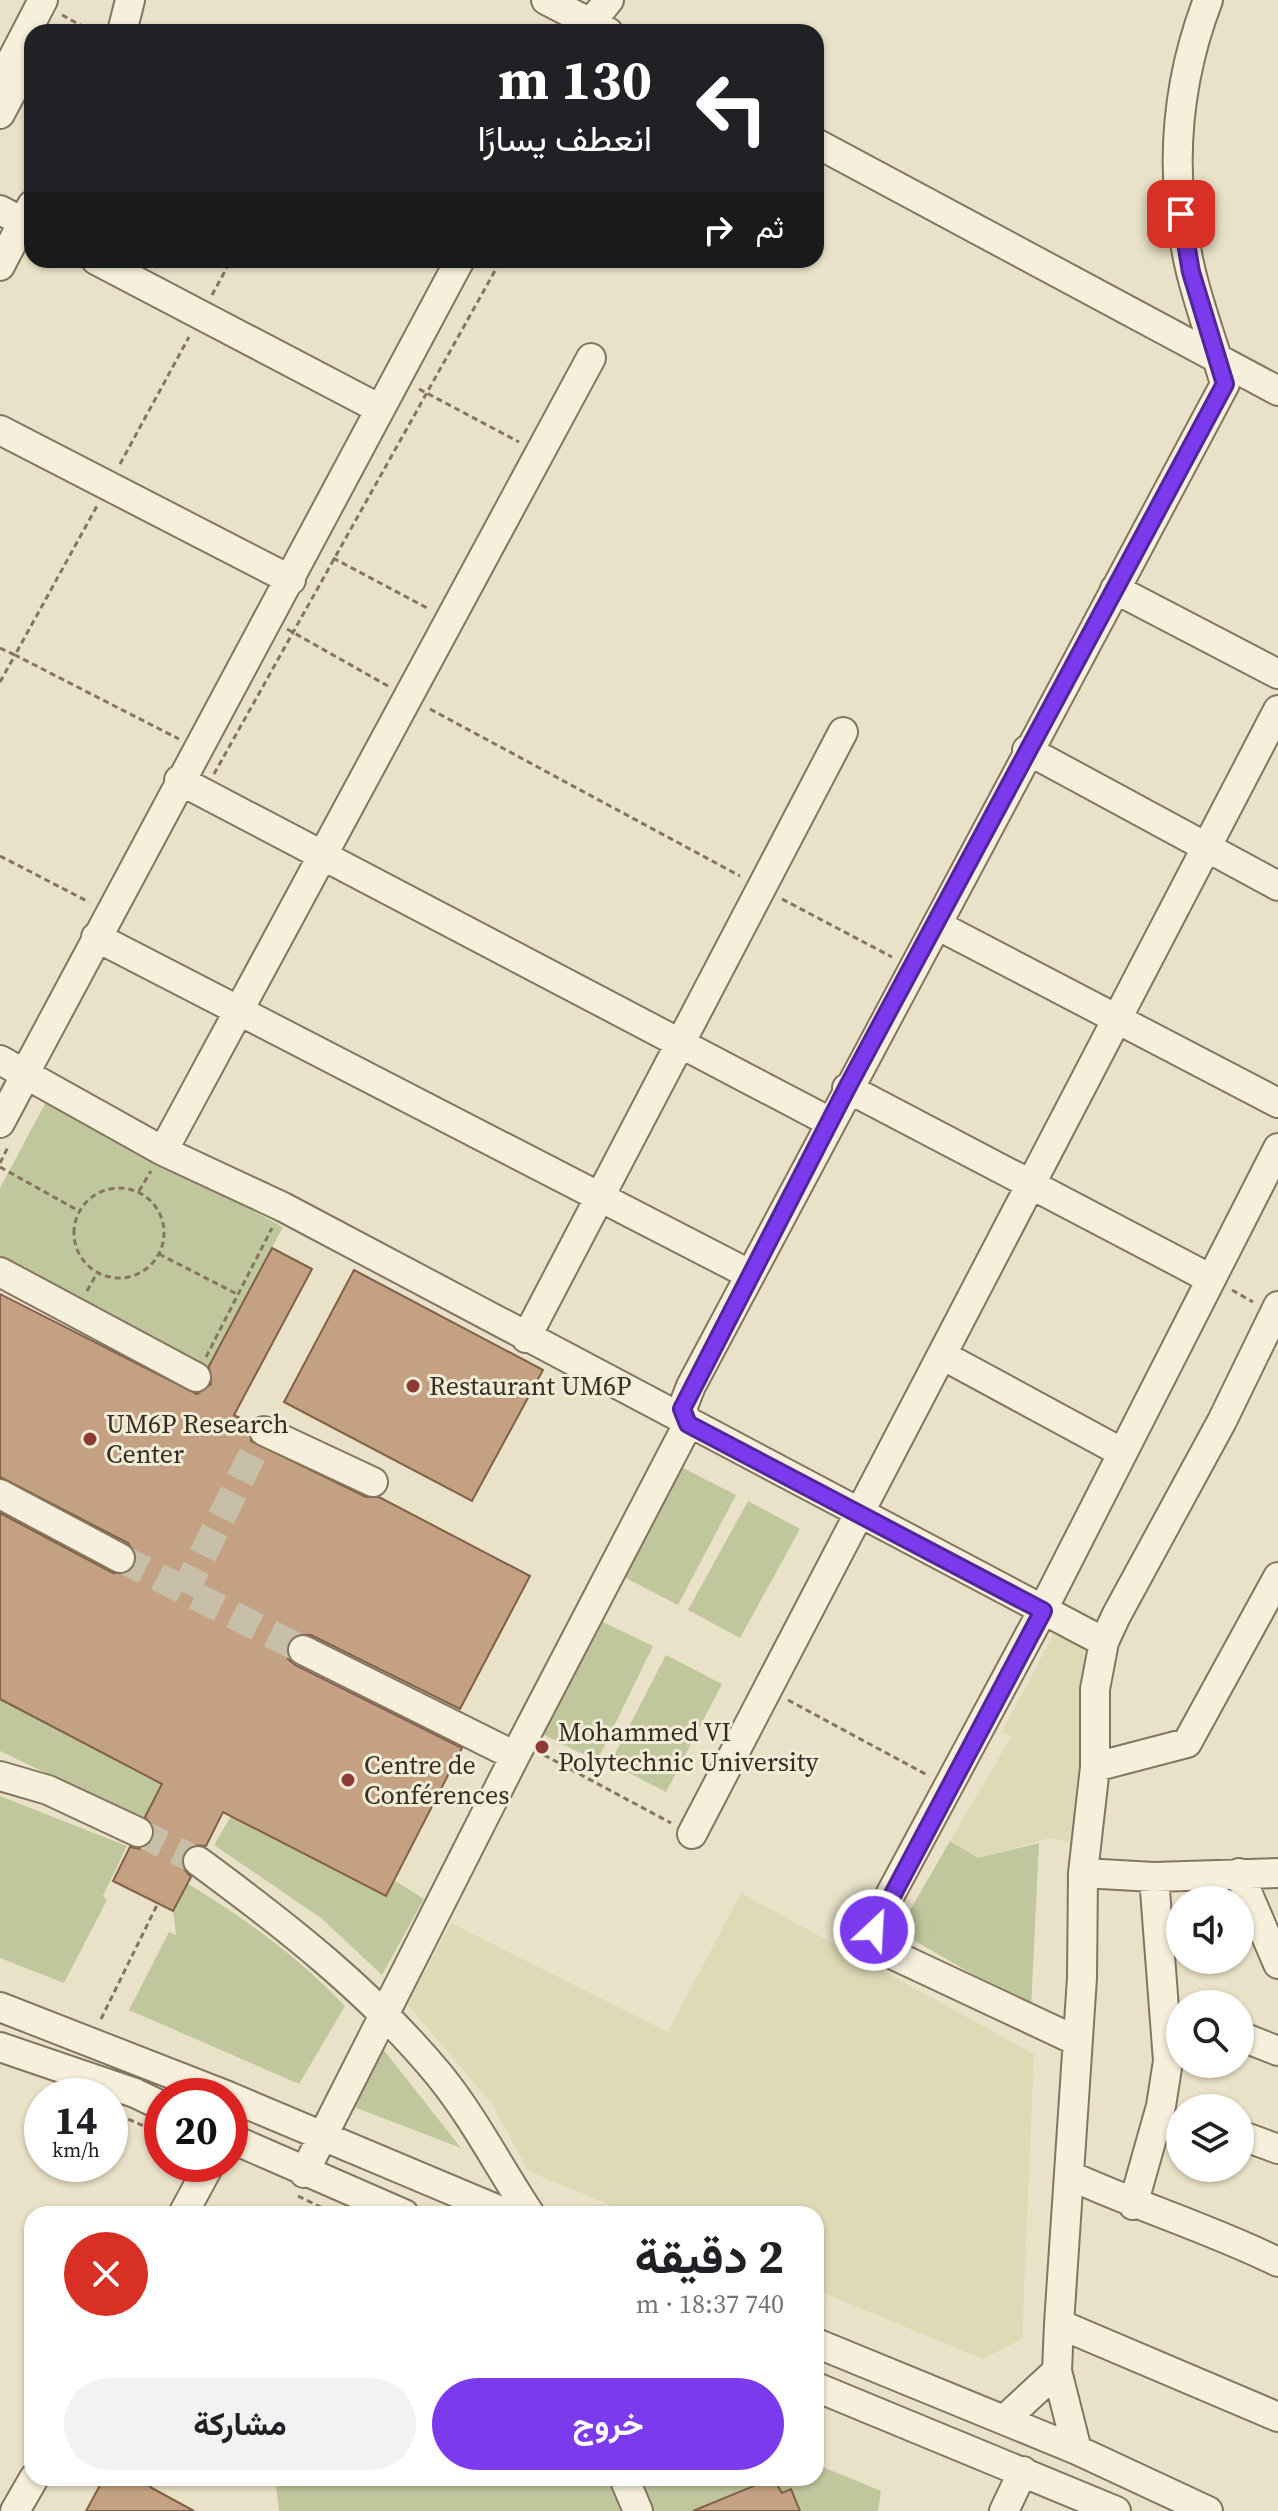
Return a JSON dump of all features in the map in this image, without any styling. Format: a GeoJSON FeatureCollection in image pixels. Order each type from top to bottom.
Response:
{"type":"FeatureCollection","features":[{"type":"Feature","properties":{"kind":"street"},"geometry":{"type":"LineString","coordinates":[[124,24],[130,0]]}},
{"type":"Feature","properties":{"kind":"street"},"geometry":{"type":"LineString","coordinates":[[546,0],[585,24]]}},
{"type":"Feature","properties":{"kind":"street"},"geometry":{"type":"LineString","coordinates":[[596,24],[609,0]]}},
{"type":"Feature","properties":{"kind":"street"},"geometry":{"type":"LineString","coordinates":[[300,2184],[518,1749],[688,1424],[682,1409],[691,1386],[1027,750],[1225,384],[1188,259],[1177,166],[1184,83],[1208,0]]}},
{"type":"Feature","properties":{"kind":"street"},"geometry":{"type":"LineString","coordinates":[[0,83],[24,49]]}},
{"type":"Feature","properties":{"kind":"street"},"geometry":{"type":"LineString","coordinates":[[0,114],[24,70]]}},
{"type":"Feature","properties":{"kind":"street"},"geometry":{"type":"LineString","coordinates":[[824,147],[1278,391]]}},
{"type":"Feature","properties":{"kind":"street"},"geometry":{"type":"LineString","coordinates":[[0,266],[22,216]]}},
{"type":"Feature","properties":{"kind":"street"},"geometry":{"type":"LineString","coordinates":[[111,268],[380,409]]}},
{"type":"Feature","properties":{"kind":"street"},"geometry":{"type":"LineString","coordinates":[[0,1123],[17,1069],[103,924],[192,787],[196,748],[266,618],[291,580],[322,552],[380,409],[456,268]]}},
{"type":"Feature","properties":{"kind":"street"},"geometry":{"type":"LineString","coordinates":[[163,1151],[591,358]]}},
{"type":"Feature","properties":{"kind":"street"},"geometry":{"type":"LineString","coordinates":[[0,430],[291,580]]}},
{"type":"Feature","properties":{"kind":"street"},"geometry":{"type":"LineString","coordinates":[[1115,589],[1278,674]]}},
{"type":"Feature","properties":{"kind":"street"},"geometry":{"type":"LineString","coordinates":[[692,1834],[1278,710]]}},
{"type":"Feature","properties":{"kind":"street"},"geometry":{"type":"LineString","coordinates":[[526,1338],[843,732]]}},
{"type":"Feature","properties":{"kind":"street"},"geometry":{"type":"LineString","coordinates":[[1027,750],[1278,886]]}},
{"type":"Feature","properties":{"kind":"street"},"geometry":{"type":"LineString","coordinates":[[192,787],[830,1122]]}},
{"type":"Feature","properties":{"kind":"street"},"geometry":{"type":"LineString","coordinates":[[103,924],[239,1010],[749,1274]]}},
{"type":"Feature","properties":{"kind":"street"},"geometry":{"type":"LineString","coordinates":[[937,925],[1278,1103]]}},
{"type":"Feature","properties":{"kind":"street"},"geometry":{"type":"LineString","coordinates":[[17,1069],[163,1151],[283,1207],[859,1515],[1104,1642]]}},
{"type":"Feature","properties":{"kind":"street"},"geometry":{"type":"LineString","coordinates":[[847,1088],[1211,1279]]}},
{"type":"Feature","properties":{"kind":"street"},"geometry":{"type":"LineString","coordinates":[[1077,2041],[883,1950],[875,1938],[875,1923],[1043,1611],[1121,1452],[1278,1148]]}},
{"type":"Feature","properties":{"kind":"street"},"geometry":{"type":"LineString","coordinates":[[0,1272],[196,1377]]}},
{"type":"Feature","properties":{"kind":"street"},"geometry":{"type":"LineString","coordinates":[[1077,2450],[1057,2371],[1082,1978],[1083,1873],[1095,1767],[1095,1689],[1104,1642],[1222,1421],[1276,1310]]}},
{"type":"Feature","properties":{"kind":"street"},"geometry":{"type":"LineString","coordinates":[[942,1355],[1121,1452]]}},
{"type":"Feature","properties":{"kind":"street"},"geometry":{"type":"LineString","coordinates":[[264,1431],[373,1482]]}},
{"type":"Feature","properties":{"kind":"street"},"geometry":{"type":"LineString","coordinates":[[0,1494],[120,1558]]}},
{"type":"Feature","properties":{"kind":"street"},"geometry":{"type":"LineString","coordinates":[[1095,1767],[1187,1743],[1278,1577]]}},
{"type":"Feature","properties":{"kind":"street"},"geometry":{"type":"LineString","coordinates":[[303,1650],[518,1749]]}},
{"type":"Feature","properties":{"kind":"street"},"geometry":{"type":"LineString","coordinates":[[0,1776],[48,1790],[138,1832]]}},
{"type":"Feature","properties":{"kind":"street"},"geometry":{"type":"LineString","coordinates":[[198,1861],[310,1945],[384,2015],[441,2077],[525,2206]]}},
{"type":"Feature","properties":{"kind":"street"},"geometry":{"type":"LineString","coordinates":[[1083,1873],[1154,1877],[1278,1873]]}},
{"type":"Feature","properties":{"kind":"street"},"geometry":{"type":"LineString","coordinates":[[1239,1873],[1278,1964]]}},
{"type":"Feature","properties":{"kind":"street"},"geometry":{"type":"LineString","coordinates":[[1154,1877],[1170,1990]]}},
{"type":"Feature","properties":{"kind":"street"},"geometry":{"type":"LineString","coordinates":[[0,2007],[184,2078]]}},
{"type":"Feature","properties":{"kind":"street"},"geometry":{"type":"LineString","coordinates":[[1254,2042],[1278,2051]]}},
{"type":"Feature","properties":{"kind":"street"},"geometry":{"type":"LineString","coordinates":[[0,2047],[144,2097]]}},
{"type":"Feature","properties":{"kind":"street"},"geometry":{"type":"LineString","coordinates":[[248,2104],[489,2206]]}},
{"type":"Feature","properties":{"kind":"street"},"geometry":{"type":"LineString","coordinates":[[1133,2205],[1166,2120]]}},
{"type":"Feature","properties":{"kind":"street"},"geometry":{"type":"LineString","coordinates":[[1254,2140],[1278,2149]]}},
{"type":"Feature","properties":{"kind":"street"},"geometry":{"type":"LineString","coordinates":[[248,2150],[300,2184],[376,2206]]}},
{"type":"Feature","properties":{"kind":"street"},"geometry":{"type":"LineString","coordinates":[[1071,2176],[1133,2205],[1240,2243],[1278,2262]]}},
{"type":"Feature","properties":{"kind":"street"},"geometry":{"type":"LineString","coordinates":[[187,2206],[200,2182]]}},
{"type":"Feature","properties":{"kind":"street"},"geometry":{"type":"LineString","coordinates":[[1059,2324],[1278,2417]]}},
{"type":"Feature","properties":{"kind":"street"},"geometry":{"type":"LineString","coordinates":[[824,2346],[1077,2450],[1208,2511]]}},
{"type":"Feature","properties":{"kind":"street"},"geometry":{"type":"LineString","coordinates":[[1004,2420],[1057,2371]]}},
{"type":"Feature","properties":{"kind":"street"},"geometry":{"type":"LineString","coordinates":[[824,2390],[1116,2511]]}},
{"type":"Feature","properties":{"kind":"street"},"geometry":{"type":"LineString","coordinates":[[1004,2511],[1023,2471]]}},
{"type":"Feature","properties":{"kind":"street"},"geometry":{"type":"LineString","coordinates":[[15,2511],[29,2486]]}},
{"type":"Feature","properties":{"kind":"street"},"geometry":{"type":"LineString","coordinates":[[627,2486],[638,2511]]}},
{"type":"Feature","properties":{"kind":"path"},"geometry":{"type":"LineString","coordinates":[[51,11],[77,24]]}},
{"type":"Feature","properties":{"kind":"path"},"geometry":{"type":"LineString","coordinates":[[0,682],[227,268]]}},
{"type":"Feature","properties":{"kind":"path"},"geometry":{"type":"LineString","coordinates":[[192,787],[293,633],[322,552],[426,393],[496,268]]}},
{"type":"Feature","properties":{"kind":"path"},"geometry":{"type":"LineString","coordinates":[[397,377],[540,453]]}},
{"type":"Feature","properties":{"kind":"path"},"geometry":{"type":"LineString","coordinates":[[322,552],[450,620]]}},
{"type":"Feature","properties":{"kind":"path"},"geometry":{"type":"LineString","coordinates":[[266,618],[585,796],[913,969]]}},
{"type":"Feature","properties":{"kind":"path"},"geometry":{"type":"LineString","coordinates":[[0,648],[196,748]]}},
{"type":"Feature","properties":{"kind":"path"},"geometry":{"type":"LineString","coordinates":[[0,856],[103,924]]}},
{"type":"Feature","properties":{"kind":"path"},"geometry":{"type":"LineString","coordinates":[[0,1167],[79,1211]]}},
{"type":"Feature","properties":{"kind":"path"},"geometry":{"type":"LineString","coordinates":[[114,1187],[139,1191],[159,1211],[164,1240],[159,1254],[137,1274],[108,1277],[94,1271],[76,1248],[73,1233],[79,1211],[91,1196],[102,1190],[114,1187]]}},
{"type":"Feature","properties":{"kind":"path"},"geometry":{"type":"LineString","coordinates":[[196,1377],[283,1207]]}},
{"type":"Feature","properties":{"kind":"path"},"geometry":{"type":"LineString","coordinates":[[159,1254],[237,1294]]}},
{"type":"Feature","properties":{"kind":"path"},"geometry":{"type":"LineString","coordinates":[[1211,1279],[1276,1310]]}},
{"type":"Feature","properties":{"kind":"path"},"geometry":{"type":"LineString","coordinates":[[768,1686],[950,1787]]}},
{"type":"Feature","properties":{"kind":"path"},"geometry":{"type":"LineString","coordinates":[[518,1749],[692,1834]]}},
{"type":"Feature","properties":{"kind":"path"},"geometry":{"type":"LineString","coordinates":[[90,2041],[158,1903]]}},
{"type":"Feature","properties":{"kind":"path"},"geometry":{"type":"LineString","coordinates":[[300,2184],[326,2206]]}},
{"type":"Feature","properties":{"kind":"shaded area"},"geometry":{"type":"Polygon","coordinates":[[[1055,1631],[1089,1649],[1078,1844],[1049,1838],[978,1859],[950,1841],[1011,1737],[1002,1732],[1055,1631]]]}},
{"type":"Feature","properties":{"kind":"shaded area"},"geometry":{"type":"Polygon","coordinates":[[[741,1893],[1034,2054],[1022,2339],[983,2359],[824,2293],[824,2206],[613,2206],[528,2171],[493,2105],[407,2004],[451,1923],[668,2032],[741,1893]]]}},
{"type":"Feature","properties":{"kind":"green space"},"geometry":{"type":"Polygon","coordinates":[[[47,1100],[283,1227],[208,1367],[0,1260],[0,1188],[47,1100]]]}},
{"type":"Feature","properties":{"kind":"green space"},"geometry":{"type":"Polygon","coordinates":[[[681,1467],[736,1495],[678,1605],[624,1577],[681,1467]]]}},
{"type":"Feature","properties":{"kind":"green space"},"geometry":{"type":"Polygon","coordinates":[[[748,1501],[800,1529],[740,1638],[688,1610],[748,1501]]]}},
{"type":"Feature","properties":{"kind":"green space"},"geometry":{"type":"Polygon","coordinates":[[[590,1616],[653,1646],[597,1761],[534,1730],[590,1616]]]}},
{"type":"Feature","properties":{"kind":"green space"},"geometry":{"type":"Polygon","coordinates":[[[666,1655],[722,1684],[666,1792],[610,1763],[666,1655]]]}},
{"type":"Feature","properties":{"kind":"green space"},"geometry":{"type":"Polygon","coordinates":[[[0,1699],[162,1784],[144,1820],[0,1751],[0,1699]]]}},
{"type":"Feature","properties":{"kind":"green space"},"geometry":{"type":"Polygon","coordinates":[[[0,1796],[127,1846],[103,1896],[107,1900],[64,1983],[0,1958],[0,1796]]]}},
{"type":"Feature","properties":{"kind":"green space"},"geometry":{"type":"Polygon","coordinates":[[[231,1816],[385,1895],[394,1880],[424,1899],[382,1975],[321,1918],[214,1845],[231,1816]]]}},
{"type":"Feature","properties":{"kind":"green space"},"geometry":{"type":"Polygon","coordinates":[[[950,1841],[978,1858],[1039,1843],[1031,2008],[898,1931],[950,1841]]]}},
{"type":"Feature","properties":{"kind":"green space"},"geometry":{"type":"Polygon","coordinates":[[[187,1883],[270,1939],[345,2006],[299,2084],[129,2010],[169,1932],[176,1935],[173,1911],[187,1883]]]}},
{"type":"Feature","properties":{"kind":"green space"},"geometry":{"type":"Polygon","coordinates":[[[368,2030],[461,2148],[333,2099],[368,2030]]]}},
{"type":"Feature","properties":{"kind":"green space"},"geometry":{"type":"Polygon","coordinates":[[[824,2467],[881,2491],[878,2511],[279,2511],[276,2486],[824,2486],[824,2467]]]}},
{"type":"Feature","properties":{"kind":"building"},"geometry":{"type":"Polygon","coordinates":[[[272,1248],[312,1269],[234,1415],[249,1423],[251,1441],[366,1497],[379,1497],[530,1576],[460,1709],[311,1635],[294,1635],[288,1643],[288,1659],[295,1665],[462,1748],[386,1896],[223,1812],[206,1846],[192,1845],[184,1852],[182,1867],[191,1877],[173,1911],[113,1881],[130,1847],[140,1849],[153,1840],[155,1830],[145,1817],[162,1784],[0,1699],[0,1513],[113,1573],[130,1572],[137,1558],[128,1543],[0,1477],[0,1294],[197,1394],[211,1384],[209,1366],[272,1248]]]}},
{"type":"Feature","properties":{"kind":"building","name":"Restaurant UM6P"},"geometry":{"type":"Polygon","coordinates":[[[354,1270],[543,1370],[472,1501],[284,1402],[354,1270]]]}},
{"type":"Feature","properties":{"kind":"building"},"geometry":{"type":"Polygon","coordinates":[[[100,2486],[151,2486],[194,2511],[86,2511],[100,2486]]]}},
{"type":"Feature","properties":{"kind":"building"},"geometry":{"type":"Polygon","coordinates":[[[754,2486],[778,2486],[782,2493],[791,2489],[800,2511],[693,2511],[754,2486]]]}},
{"type":"Feature","properties":{"kind":"tunnel"},"geometry":{"type":"LineString","coordinates":[[184,1593],[264,1431]]}},
{"type":"Feature","properties":{"kind":"tunnel"},"geometry":{"type":"LineString","coordinates":[[120,1558],[303,1650]]}},
{"type":"Feature","properties":{"kind":"tunnel"},"geometry":{"type":"LineString","coordinates":[[138,1832],[198,1861]]}},
{"type":"Feature","properties":{"kind":"place","name":"Restaurant UM6P"},"geometry":{"type":"Point","coordinates":[413,1386]}},
{"type":"Feature","properties":{"kind":"place","name":"UM6P Research Center"},"geometry":{"type":"Point","coordinates":[90,1439]}},
{"type":"Feature","properties":{"kind":"place","name":"Mohammed VI Polytechnic University"},"geometry":{"type":"Point","coordinates":[542,1747]}},
{"type":"Feature","properties":{"kind":"place","name":"Centre de Conférences"},"geometry":{"type":"Point","coordinates":[348,1780]}},
{"type":"Feature","properties":{"kind":"route"},"geometry":{"type":"LineString","coordinates":[[874,1930],[1043,1611],[688,1424],[682,1409],[705,1358],[847,1088],[1225,384],[1191,272],[1181,214]]}}]}
